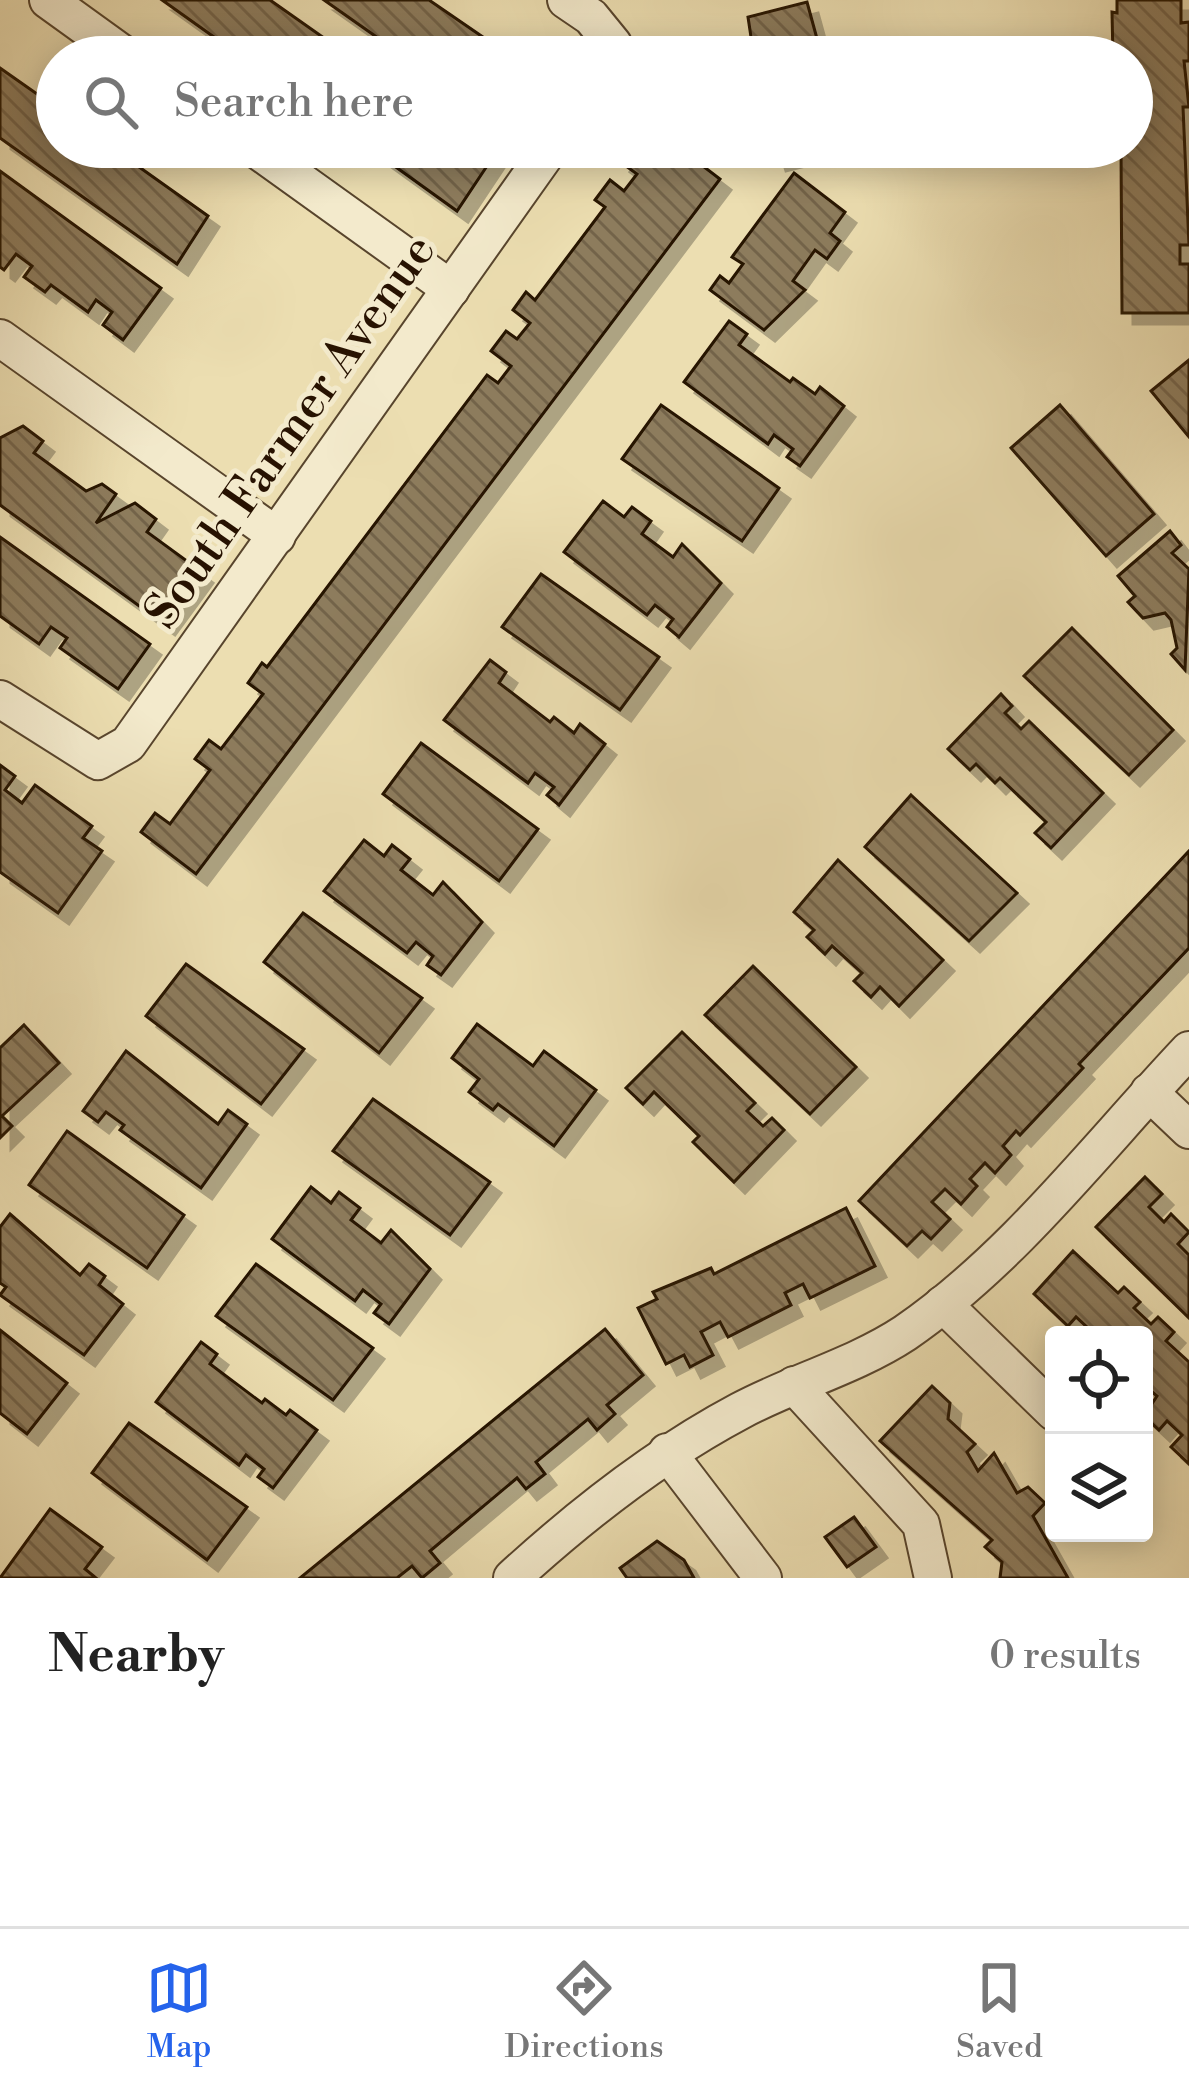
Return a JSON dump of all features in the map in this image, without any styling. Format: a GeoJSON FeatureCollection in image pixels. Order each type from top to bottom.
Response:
{"type":"FeatureCollection","features":[{"type":"Feature","properties":{"kind":"street"},"geometry":{"type":"LineString","coordinates":[[48,0],[99,36]]}},
{"type":"Feature","properties":{"kind":"street"},"geometry":{"type":"LineString","coordinates":[[566,0],[591,17],[603,36]]}},
{"type":"Feature","properties":{"kind":"street"},"geometry":{"type":"LineString","coordinates":[[282,168],[451,289]]}},
{"type":"Feature","properties":{"kind":"street","name":"South Farmer Avenue"},"geometry":{"type":"LineString","coordinates":[[0,699],[98,761],[128,744],[536,168]]}},
{"type":"Feature","properties":{"kind":"street"},"geometry":{"type":"LineString","coordinates":[[0,338],[277,536]]}},
{"type":"Feature","properties":{"kind":"street"},"geometry":{"type":"LineString","coordinates":[[518,1576],[667,1452],[794,1385],[901,1336],[943,1304],[984,1270],[1189,1050]]}},
{"type":"Feature","properties":{"kind":"street"},"geometry":{"type":"LineString","coordinates":[[1149,1092],[1189,1130]]}},
{"type":"Feature","properties":{"kind":"street"},"geometry":{"type":"LineString","coordinates":[[943,1304],[1045,1403]]}},
{"type":"Feature","properties":{"kind":"street"},"geometry":{"type":"LineString","coordinates":[[794,1385],[921,1524],[933,1578]]}},
{"type":"Feature","properties":{"kind":"street"},"geometry":{"type":"LineString","coordinates":[[667,1452],[763,1578]]}},
{"type":"Feature","properties":{"kind":"building"},"geometry":{"type":"Polygon","coordinates":[[[162,0],[270,0],[321,36],[213,36],[162,0]]]}},
{"type":"Feature","properties":{"kind":"building"},"geometry":{"type":"Polygon","coordinates":[[[324,0],[429,0],[481,36],[375,36],[324,0]]]}},
{"type":"Feature","properties":{"kind":"building"},"geometry":{"type":"Polygon","coordinates":[[[1117,0],[1181,0],[1181,23],[1189,22],[1189,61],[1184,61],[1189,107],[1183,107],[1189,245],[1180,245],[1180,264],[1189,264],[1189,313],[1122,313],[1121,168],[1153,168],[1153,36],[1113,36],[1112,12],[1117,13],[1117,0]]]}},
{"type":"Feature","properties":{"kind":"building"},"geometry":{"type":"Polygon","coordinates":[[[807,2],[816,36],[751,36],[748,17],[807,2]]]}},
{"type":"Feature","properties":{"kind":"building"},"geometry":{"type":"Polygon","coordinates":[[[0,68],[36,93],[36,164],[0,138],[0,68]]]}},
{"type":"Feature","properties":{"kind":"building"},"geometry":{"type":"Polygon","coordinates":[[[42,168],[141,168],[208,216],[177,264],[42,168]]]}},
{"type":"Feature","properties":{"kind":"building"},"geometry":{"type":"Polygon","coordinates":[[[397,168],[486,168],[457,211],[397,168]]]}},
{"type":"Feature","properties":{"kind":"building"},"geometry":{"type":"Polygon","coordinates":[[[629,168],[706,168],[720,179],[196,874],[141,832],[155,813],[170,824],[210,770],[195,759],[209,740],[221,749],[263,694],[248,683],[262,663],[267,667],[487,375],[498,383],[511,366],[491,351],[506,331],[517,339],[530,323],[513,310],[526,292],[535,300],[605,207],[595,200],[610,180],[624,191],[637,174],[629,168]]]}},
{"type":"Feature","properties":{"kind":"building"},"geometry":{"type":"Polygon","coordinates":[[[0,171],[161,288],[123,340],[103,325],[112,312],[96,300],[88,312],[51,285],[45,292],[24,277],[32,266],[16,254],[4,270],[0,267],[0,171]]]}},
{"type":"Feature","properties":{"kind":"building"},"geometry":{"type":"Polygon","coordinates":[[[794,173],[845,212],[830,233],[840,241],[827,259],[815,250],[793,281],[805,290],[764,330],[710,290],[720,276],[729,283],[743,264],[732,257],[794,173]]]}},
{"type":"Feature","properties":{"kind":"building"},"geometry":{"type":"Polygon","coordinates":[[[729,321],[747,334],[739,345],[790,382],[793,378],[815,394],[820,387],[844,406],[800,466],[787,457],[793,449],[774,435],[768,444],[684,382],[729,321]]]}},
{"type":"Feature","properties":{"kind":"building"},"geometry":{"type":"Polygon","coordinates":[[[1189,360],[1189,437],[1151,391],[1189,360]]]}},
{"type":"Feature","properties":{"kind":"building"},"geometry":{"type":"Polygon","coordinates":[[[661,405],[779,488],[742,541],[622,459],[661,405]]]}},
{"type":"Feature","properties":{"kind":"building"},"geometry":{"type":"Polygon","coordinates":[[[1060,405],[1154,514],[1106,556],[1011,448],[1060,405]]]}},
{"type":"Feature","properties":{"kind":"building"},"geometry":{"type":"Polygon","coordinates":[[[23,426],[43,441],[34,453],[86,491],[102,484],[116,494],[96,523],[135,503],[156,519],[147,532],[202,572],[164,624],[0,505],[0,438],[23,426]]]}},
{"type":"Feature","properties":{"kind":"building"},"geometry":{"type":"Polygon","coordinates":[[[603,501],[624,517],[632,507],[651,521],[642,534],[673,557],[682,544],[721,583],[679,637],[667,627],[673,619],[655,605],[647,615],[564,552],[603,501]]]}},
{"type":"Feature","properties":{"kind":"building"},"geometry":{"type":"Polygon","coordinates":[[[1170,531],[1181,545],[1172,553],[1189,569],[1185,670],[1171,654],[1177,648],[1171,620],[1165,613],[1143,618],[1128,602],[1135,596],[1118,576],[1170,531]]]}},
{"type":"Feature","properties":{"kind":"building"},"geometry":{"type":"Polygon","coordinates":[[[0,537],[150,644],[118,689],[60,648],[67,638],[51,627],[39,644],[0,616],[0,537]]]}},
{"type":"Feature","properties":{"kind":"building"},"geometry":{"type":"Polygon","coordinates":[[[541,574],[659,657],[620,710],[502,627],[541,574]]]}},
{"type":"Feature","properties":{"kind":"building"},"geometry":{"type":"Polygon","coordinates":[[[1072,628],[1173,730],[1129,775],[1024,676],[1072,628]]]}},
{"type":"Feature","properties":{"kind":"building"},"geometry":{"type":"Polygon","coordinates":[[[490,660],[506,672],[499,683],[550,722],[554,717],[574,733],[580,724],[605,744],[559,805],[547,795],[554,787],[535,773],[528,783],[444,720],[490,660]]]}},
{"type":"Feature","properties":{"kind":"building"},"geometry":{"type":"Polygon","coordinates":[[[1001,694],[1012,706],[1005,713],[1021,729],[1029,721],[1103,793],[1051,848],[1035,833],[1046,822],[1000,778],[995,783],[976,764],[970,770],[948,749],[1001,694]]]}},
{"type":"Feature","properties":{"kind":"building"},"geometry":{"type":"Polygon","coordinates":[[[421,743],[538,829],[499,881],[383,794],[421,743]]]}},
{"type":"Feature","properties":{"kind":"building"},"geometry":{"type":"Polygon","coordinates":[[[0,765],[15,776],[5,790],[22,803],[35,785],[92,826],[83,838],[102,851],[58,913],[0,872],[0,765]]]}},
{"type":"Feature","properties":{"kind":"building"},"geometry":{"type":"Polygon","coordinates":[[[911,795],[1017,893],[969,941],[865,847],[911,795]]]}},
{"type":"Feature","properties":{"kind":"building"},"geometry":{"type":"Polygon","coordinates":[[[364,840],[384,856],[392,845],[410,859],[401,870],[433,895],[443,882],[482,922],[441,975],[427,965],[433,956],[416,942],[407,953],[324,891],[364,840]]]}},
{"type":"Feature","properties":{"kind":"building"},"geometry":{"type":"Polygon","coordinates":[[[1189,851],[1189,948],[1079,1064],[1083,1068],[1020,1135],[1016,1131],[1003,1146],[1011,1155],[995,1173],[985,1163],[970,1179],[977,1186],[961,1204],[945,1189],[932,1202],[950,1219],[931,1239],[922,1231],[907,1246],[859,1201],[1189,851]]]}},
{"type":"Feature","properties":{"kind":"building"},"geometry":{"type":"Polygon","coordinates":[[[838,860],[943,960],[899,1006],[880,987],[871,997],[854,981],[862,973],[832,946],[825,954],[807,937],[814,930],[794,912],[838,860]]]}},
{"type":"Feature","properties":{"kind":"building"},"geometry":{"type":"Polygon","coordinates":[[[303,913],[422,998],[379,1053],[264,962],[303,913]]]}},
{"type":"Feature","properties":{"kind":"building"},"geometry":{"type":"Polygon","coordinates":[[[186,964],[304,1049],[261,1104],[146,1016],[186,964]]]}},
{"type":"Feature","properties":{"kind":"building"},"geometry":{"type":"Polygon","coordinates":[[[753,966],[856,1067],[810,1114],[705,1015],[753,966]]]}},
{"type":"Feature","properties":{"kind":"building"},"geometry":{"type":"Polygon","coordinates":[[[477,1024],[533,1066],[544,1051],[596,1090],[554,1146],[498,1104],[493,1110],[469,1092],[479,1079],[452,1058],[477,1024]]]}},
{"type":"Feature","properties":{"kind":"building"},"geometry":{"type":"Polygon","coordinates":[[[24,1025],[59,1063],[2,1116],[12,1126],[0,1138],[0,1048],[24,1025]]]}},
{"type":"Feature","properties":{"kind":"building"},"geometry":{"type":"Polygon","coordinates":[[[682,1032],[755,1103],[747,1111],[763,1126],[772,1118],[784,1130],[734,1182],[693,1142],[699,1136],[654,1092],[643,1104],[626,1088],[682,1032]]]}},
{"type":"Feature","properties":{"kind":"building"},"geometry":{"type":"Polygon","coordinates":[[[126,1051],[218,1124],[228,1110],[247,1124],[201,1188],[120,1130],[124,1125],[106,1112],[98,1122],[83,1111],[126,1051]]]}},
{"type":"Feature","properties":{"kind":"building"},"geometry":{"type":"Polygon","coordinates":[[[373,1099],[490,1182],[450,1235],[333,1151],[373,1099]]]}},
{"type":"Feature","properties":{"kind":"building"},"geometry":{"type":"Polygon","coordinates":[[[67,1131],[184,1215],[147,1268],[29,1185],[67,1131]]]}},
{"type":"Feature","properties":{"kind":"building"},"geometry":{"type":"Polygon","coordinates":[[[1145,1177],[1162,1194],[1149,1207],[1164,1222],[1171,1214],[1189,1232],[1178,1244],[1189,1255],[1189,1318],[1096,1227],[1145,1177]]]}},
{"type":"Feature","properties":{"kind":"building"},"geometry":{"type":"Polygon","coordinates":[[[311,1187],[331,1203],[339,1192],[360,1208],[351,1220],[381,1243],[391,1230],[430,1269],[389,1324],[374,1313],[381,1304],[363,1290],[355,1301],[272,1239],[311,1187]]]}},
{"type":"Feature","properties":{"kind":"building"},"geometry":{"type":"Polygon","coordinates":[[[846,1208],[875,1266],[810,1298],[803,1284],[785,1293],[791,1305],[728,1337],[720,1322],[701,1332],[713,1355],[690,1367],[684,1355],[666,1364],[638,1308],[657,1299],[653,1292],[711,1268],[714,1274],[846,1208]]]}},
{"type":"Feature","properties":{"kind":"building"},"geometry":{"type":"Polygon","coordinates":[[[10,1214],[80,1275],[89,1264],[105,1276],[99,1285],[123,1304],[84,1355],[0,1295],[6,1287],[0,1283],[0,1227],[10,1214]]]}},
{"type":"Feature","properties":{"kind":"building"},"geometry":{"type":"Polygon","coordinates":[[[1073,1251],[1118,1293],[1124,1287],[1140,1302],[1134,1308],[1151,1324],[1158,1317],[1174,1332],[1166,1341],[1189,1362],[1189,1464],[1171,1447],[1182,1435],[1167,1421],[1159,1430],[1153,1424],[1157,1396],[1153,1393],[1153,1326],[1086,1326],[1076,1317],[1068,1326],[1034,1294],[1073,1251]]]}},
{"type":"Feature","properties":{"kind":"building"},"geometry":{"type":"Polygon","coordinates":[[[256,1264],[373,1348],[333,1400],[216,1316],[256,1264]]]}},
{"type":"Feature","properties":{"kind":"building"},"geometry":{"type":"Polygon","coordinates":[[[605,1329],[643,1375],[607,1405],[615,1414],[597,1430],[588,1419],[536,1462],[545,1474],[526,1489],[517,1478],[430,1551],[440,1563],[422,1578],[412,1566],[397,1578],[300,1578],[605,1329]]]}},
{"type":"Feature","properties":{"kind":"building"},"geometry":{"type":"Polygon","coordinates":[[[0,1330],[67,1383],[27,1434],[0,1413],[0,1330]]]}},
{"type":"Feature","properties":{"kind":"building"},"geometry":{"type":"Polygon","coordinates":[[[201,1342],[217,1354],[210,1364],[262,1403],[265,1399],[286,1415],[290,1410],[317,1430],[273,1488],[258,1477],[264,1469],[246,1455],[239,1465],[156,1402],[201,1342]]]}},
{"type":"Feature","properties":{"kind":"building"},"geometry":{"type":"Polygon","coordinates":[[[932,1386],[950,1403],[948,1419],[975,1444],[967,1452],[978,1471],[994,1453],[1017,1493],[1028,1487],[1045,1503],[1033,1516],[1068,1578],[1000,1578],[1002,1562],[985,1547],[992,1540],[880,1441],[932,1386]]]}},
{"type":"Feature","properties":{"kind":"building"},"geometry":{"type":"Polygon","coordinates":[[[129,1423],[247,1507],[207,1560],[92,1473],[129,1423]]]}},
{"type":"Feature","properties":{"kind":"building"},"geometry":{"type":"Polygon","coordinates":[[[50,1509],[102,1547],[85,1569],[96,1578],[0,1578],[50,1509]]]}},
{"type":"Feature","properties":{"kind":"building"},"geometry":{"type":"Polygon","coordinates":[[[854,1517],[876,1547],[847,1567],[825,1537],[854,1517]]]}},
{"type":"Feature","properties":{"kind":"building"},"geometry":{"type":"Polygon","coordinates":[[[657,1541],[684,1560],[694,1578],[627,1578],[620,1568],[657,1541]]]}}]}
